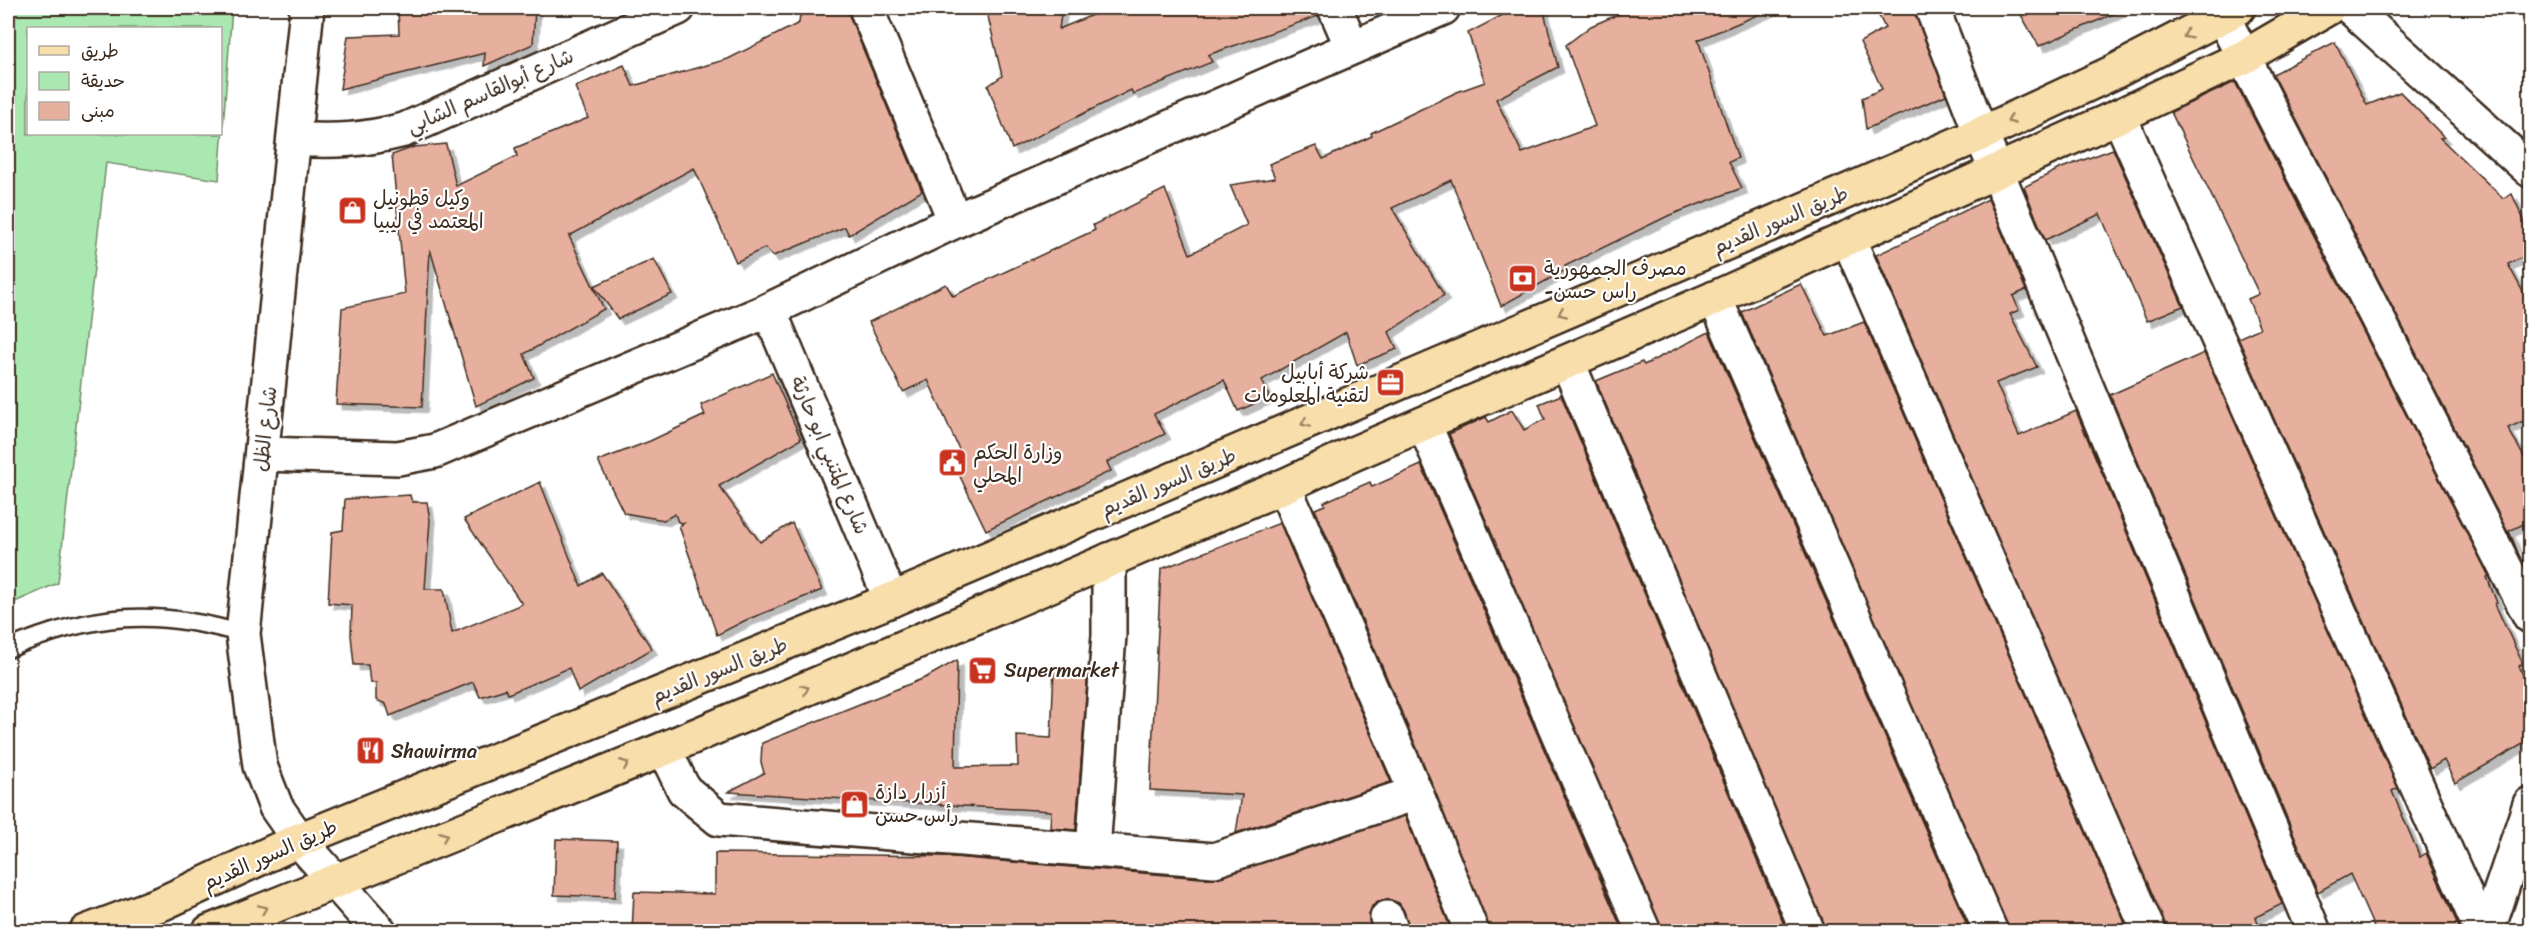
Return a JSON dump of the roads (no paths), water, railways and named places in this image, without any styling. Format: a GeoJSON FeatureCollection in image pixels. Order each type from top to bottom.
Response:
{"type":"FeatureCollection","features":[{"type":"Feature","properties":{"kind":"main road"},"geometry":{"type":"LineString","coordinates":[[209,932],[333,880],[664,749],[1568,363],[2119,116],[2244,57],[2328,8]]}},
{"type":"Feature","properties":{"kind":"main road","name":"طريق السور القديم"},"geometry":{"type":"LineString","coordinates":[[86,932],[163,903],[299,840],[891,600],[1981,134],[2112,73],[2231,12]]}},
{"type":"Feature","properties":{"kind":"street","name":"شارع الظل"},"geometry":{"type":"LineString","coordinates":[[307,8],[243,634],[260,766],[276,807],[299,840],[380,932]]}},
{"type":"Feature","properties":{"kind":"street"},"geometry":{"type":"LineString","coordinates":[[866,8],[955,221]]}},
{"type":"Feature","properties":{"kind":"street"},"geometry":{"type":"LineString","coordinates":[[1335,8],[1352,47]]}},
{"type":"Feature","properties":{"kind":"street"},"geometry":{"type":"LineString","coordinates":[[262,454],[398,458],[435,451],[770,310],[955,221],[1443,8]]}},
{"type":"Feature","properties":{"kind":"street"},"geometry":{"type":"LineString","coordinates":[[1932,8],[1981,134],[2314,932]]}},
{"type":"Feature","properties":{"kind":"street"},"geometry":{"type":"LineString","coordinates":[[2351,8],[2530,170]]}},
{"type":"Feature","properties":{"kind":"street","name":"شارع أبوالقاسم الشابي"},"geometry":{"type":"LineString","coordinates":[[294,139],[330,141],[367,139],[404,130],[659,12]]}},
{"type":"Feature","properties":{"kind":"street"},"geometry":{"type":"LineString","coordinates":[[2231,12],[2244,57],[2530,616]]}},
{"type":"Feature","properties":{"kind":"street"},"geometry":{"type":"LineString","coordinates":[[2119,116],[2485,932]]}},
{"type":"Feature","properties":{"kind":"street"},"geometry":{"type":"LineString","coordinates":[[1848,238],[2149,932]]}},
{"type":"Feature","properties":{"kind":"street"},"geometry":{"type":"LineString","coordinates":[[1715,298],[1991,932]]}},
{"type":"Feature","properties":{"kind":"street","name":"شارع المتنبي ابو حارثة"},"geometry":{"type":"LineString","coordinates":[[770,310],[891,600]]}},
{"type":"Feature","properties":{"kind":"street"},"geometry":{"type":"LineString","coordinates":[[1568,363],[1808,932]]}},
{"type":"Feature","properties":{"kind":"street"},"geometry":{"type":"LineString","coordinates":[[1424,424],[1644,932]]}},
{"type":"Feature","properties":{"kind":"street"},"geometry":{"type":"LineString","coordinates":[[1284,486],[1416,793],[1472,932]]}},
{"type":"Feature","properties":{"kind":"street"},"geometry":{"type":"LineString","coordinates":[[1093,850],[1109,635],[1109,560]]}},
{"type":"Feature","properties":{"kind":"street"},"geometry":{"type":"LineString","coordinates":[[664,749],[684,790],[719,819],[1214,860],[1416,793]]}},
{"type":"Feature","properties":{"kind":"street"},"geometry":{"type":"LineString","coordinates":[[2485,932],[2530,804]]}},
{"type":"Feature","properties":{"kind":"lane"},"geometry":{"type":"LineString","coordinates":[[8,649],[68,627],[121,617],[170,618],[243,634]]}},
{"type":"Feature","properties":{"kind":"place","name":"وكيل قطونيل المعتمد في ليبيا"},"geometry":{"type":"Point","coordinates":[352,210]}},
{"type":"Feature","properties":{"kind":"place","name":"مصرف الجمهورية -راس حسن"},"geometry":{"type":"Point","coordinates":[1523,279]}},
{"type":"Feature","properties":{"kind":"place","name":"شركة أبابيل لتقنية المعلومات"},"geometry":{"type":"Point","coordinates":[1390,383]}},
{"type":"Feature","properties":{"kind":"place","name":"وزارة الحكم المحلي"},"geometry":{"type":"Point","coordinates":[952,463]}},
{"type":"Feature","properties":{"kind":"place","name":"Supermarket"},"geometry":{"type":"Point","coordinates":[983,670]}},
{"type":"Feature","properties":{"kind":"place","name":"Shawirma"},"geometry":{"type":"Point","coordinates":[370,751]}},
{"type":"Feature","properties":{"kind":"place","name":"أزرار دازة رأس حسن"},"geometry":{"type":"Point","coordinates":[854,804]}}]}
